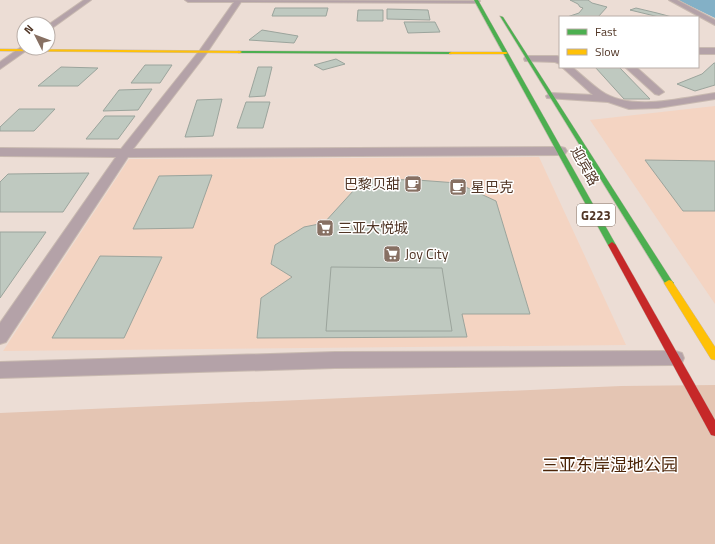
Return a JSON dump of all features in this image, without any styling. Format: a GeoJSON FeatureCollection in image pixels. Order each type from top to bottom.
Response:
{"type":"FeatureCollection","features":[{"type":"Feature","properties":{"kind":"main road","name":"迎宾路"},"geometry":{"type":"LineString","coordinates":[[477,1],[715,431]]}},
{"type":"Feature","properties":{"kind":"main road","name":"迎宾路"},"geometry":{"type":"LineString","coordinates":[[494,6],[715,356]]}},
{"type":"Feature","properties":{"kind":"main road"},"geometry":{"type":"LineString","coordinates":[[0,50],[16,49]]}},
{"type":"Feature","properties":{"kind":"main road"},"geometry":{"type":"LineString","coordinates":[[56,50],[203,52],[506,53]]}},
{"type":"Feature","properties":{"kind":"street"},"geometry":{"type":"LineString","coordinates":[[56,23],[88,0]]}},
{"type":"Feature","properties":{"kind":"street"},"geometry":{"type":"LineString","coordinates":[[188,0],[477,1]]}},
{"type":"Feature","properties":{"kind":"street"},"geometry":{"type":"LineString","coordinates":[[0,337],[124,153],[203,52],[239,0]]}},
{"type":"Feature","properties":{"kind":"street"},"geometry":{"type":"LineString","coordinates":[[672,0],[715,22]]}},
{"type":"Feature","properties":{"kind":"street"},"geometry":{"type":"LineString","coordinates":[[699,51],[715,51]]}},
{"type":"Feature","properties":{"kind":"street"},"geometry":{"type":"LineString","coordinates":[[0,66],[16,54]]}},
{"type":"Feature","properties":{"kind":"street"},"geometry":{"type":"LineString","coordinates":[[528,59],[559,59]]}},
{"type":"Feature","properties":{"kind":"street"},"geometry":{"type":"LineString","coordinates":[[568,68],[598,94],[607,99],[629,106],[658,105],[715,96]]}},
{"type":"Feature","properties":{"kind":"street"},"geometry":{"type":"LineString","coordinates":[[631,68],[658,92]]}},
{"type":"Feature","properties":{"kind":"street"},"geometry":{"type":"LineString","coordinates":[[552,96],[607,99]]}},
{"type":"Feature","properties":{"kind":"street"},"geometry":{"type":"LineString","coordinates":[[0,152],[124,153],[561,151]]}},
{"type":"Feature","properties":{"kind":"street"},"geometry":{"type":"LineString","coordinates":[[0,370],[335,360],[675,358]]}},
{"type":"Feature","properties":{"kind":"shaded area"},"geometry":{"type":"Polygon","coordinates":[[[715,106],[715,304],[590,120],[715,106]]]}},
{"type":"Feature","properties":{"kind":"shaded area"},"geometry":{"type":"Polygon","coordinates":[[[539,157],[626,345],[3,351],[129,159],[539,157]]]}},
{"type":"Feature","properties":{"kind":"green space","name":"三亚东岸湿地公园"},"geometry":{"type":"Polygon","coordinates":[[[715,385],[715,544],[0,544],[0,413],[621,386],[715,385]]]}},
{"type":"Feature","properties":{"kind":"water"},"geometry":{"type":"Polygon","coordinates":[[[678,0],[715,0],[715,18],[678,0]]]}},
{"type":"Feature","properties":{"kind":"building"},"geometry":{"type":"Polygon","coordinates":[[[570,0],[588,0],[592,3],[607,7],[599,16],[570,16],[579,13],[583,8],[570,0]]]}},
{"type":"Feature","properties":{"kind":"building"},"geometry":{"type":"Polygon","coordinates":[[[275,8],[328,8],[326,16],[272,16],[275,8]]]}},
{"type":"Feature","properties":{"kind":"building"},"geometry":{"type":"Polygon","coordinates":[[[636,8],[668,16],[655,16],[630,10],[636,8]]]}},
{"type":"Feature","properties":{"kind":"building"},"geometry":{"type":"Polygon","coordinates":[[[387,9],[428,10],[430,20],[387,19],[387,9]]]}},
{"type":"Feature","properties":{"kind":"building"},"geometry":{"type":"Polygon","coordinates":[[[358,10],[383,10],[383,21],[357,21],[358,10]]]}},
{"type":"Feature","properties":{"kind":"building"},"geometry":{"type":"Polygon","coordinates":[[[404,22],[435,22],[440,32],[408,33],[404,22]]]}},
{"type":"Feature","properties":{"kind":"building"},"geometry":{"type":"Polygon","coordinates":[[[262,30],[298,36],[294,43],[249,40],[262,30]]]}},
{"type":"Feature","properties":{"kind":"building"},"geometry":{"type":"Polygon","coordinates":[[[336,59],[345,64],[323,70],[314,65],[336,59]]]}},
{"type":"Feature","properties":{"kind":"building"},"geometry":{"type":"Polygon","coordinates":[[[714,63],[715,85],[695,91],[677,84],[702,74],[714,63]]]}},
{"type":"Feature","properties":{"kind":"building"},"geometry":{"type":"Polygon","coordinates":[[[145,65],[172,65],[160,83],[131,83],[145,65]]]}},
{"type":"Feature","properties":{"kind":"building"},"geometry":{"type":"Polygon","coordinates":[[[61,67],[98,68],[78,86],[38,86],[61,67]]]}},
{"type":"Feature","properties":{"kind":"building"},"geometry":{"type":"Polygon","coordinates":[[[258,67],[272,67],[265,96],[249,97],[258,67]]]}},
{"type":"Feature","properties":{"kind":"building"},"geometry":{"type":"Polygon","coordinates":[[[596,68],[620,68],[650,99],[624,99],[596,68]]]}},
{"type":"Feature","properties":{"kind":"building"},"geometry":{"type":"Polygon","coordinates":[[[152,89],[138,110],[103,111],[119,90],[152,89]]]}},
{"type":"Feature","properties":{"kind":"building"},"geometry":{"type":"Polygon","coordinates":[[[222,99],[213,136],[185,137],[197,100],[222,99]]]}},
{"type":"Feature","properties":{"kind":"building"},"geometry":{"type":"Polygon","coordinates":[[[246,102],[270,102],[263,128],[237,128],[246,102]]]}},
{"type":"Feature","properties":{"kind":"building"},"geometry":{"type":"Polygon","coordinates":[[[19,109],[55,109],[34,131],[0,131],[0,127],[19,109]]]}},
{"type":"Feature","properties":{"kind":"building"},"geometry":{"type":"Polygon","coordinates":[[[105,116],[135,116],[118,139],[86,139],[105,116]]]}},
{"type":"Feature","properties":{"kind":"building"},"geometry":{"type":"Polygon","coordinates":[[[645,160],[715,161],[715,211],[683,211],[645,160]]]}},
{"type":"Feature","properties":{"kind":"building"},"geometry":{"type":"Polygon","coordinates":[[[89,173],[63,212],[0,212],[0,182],[8,174],[89,173]]]}},
{"type":"Feature","properties":{"kind":"building"},"geometry":{"type":"Polygon","coordinates":[[[212,175],[193,228],[133,229],[159,176],[212,175]]]}},
{"type":"Feature","properties":{"kind":"building","name":"Joy City"},"geometry":{"type":"Polygon","coordinates":[[[364,179],[417,180],[457,183],[496,201],[530,314],[462,314],[467,337],[257,338],[261,298],[292,277],[271,264],[275,245],[304,227],[324,223],[364,179]]]}},
{"type":"Feature","properties":{"kind":"building"},"geometry":{"type":"Polygon","coordinates":[[[0,232],[46,232],[0,298],[0,232]]]}},
{"type":"Feature","properties":{"kind":"building"},"geometry":{"type":"Polygon","coordinates":[[[100,256],[162,257],[124,338],[52,338],[100,256]]]}},
{"type":"Feature","properties":{"kind":"building"},"geometry":{"type":"Polygon","coordinates":[[[331,267],[442,268],[452,331],[326,331],[331,267]]]}},
{"type":"Feature","properties":{"kind":"traffic: fast"},"geometry":{"type":"LineString","coordinates":[[476,0],[612,245]]}},
{"type":"Feature","properties":{"kind":"traffic: fast"},"geometry":{"type":"LineString","coordinates":[[501,17],[669,283]]}},
{"type":"Feature","properties":{"kind":"traffic: fast"},"geometry":{"type":"LineString","coordinates":[[240,52],[451,53]]}},
{"type":"Feature","properties":{"kind":"traffic: slow"},"geometry":{"type":"LineString","coordinates":[[0,50],[240,52]]}},
{"type":"Feature","properties":{"kind":"traffic: slow"},"geometry":{"type":"LineString","coordinates":[[451,53],[506,53]]}},
{"type":"Feature","properties":{"kind":"traffic: slow"},"geometry":{"type":"LineString","coordinates":[[669,283],[715,356]]}},
{"type":"Feature","properties":{"kind":"traffic: jam"},"geometry":{"type":"LineString","coordinates":[[612,245],[715,431]]}},
{"type":"Feature","properties":{"kind":"place","name":"巴黎贝甜"},"geometry":{"type":"Point","coordinates":[413,184]}},
{"type":"Feature","properties":{"kind":"place","name":"星巴克"},"geometry":{"type":"Point","coordinates":[458,187]}},
{"type":"Feature","properties":{"kind":"place","name":"三亚大悦城"},"geometry":{"type":"Point","coordinates":[325,228]}},
{"type":"Feature","properties":{"kind":"place","name":"Joy City"},"geometry":{"type":"Point","coordinates":[392,254]}}]}
